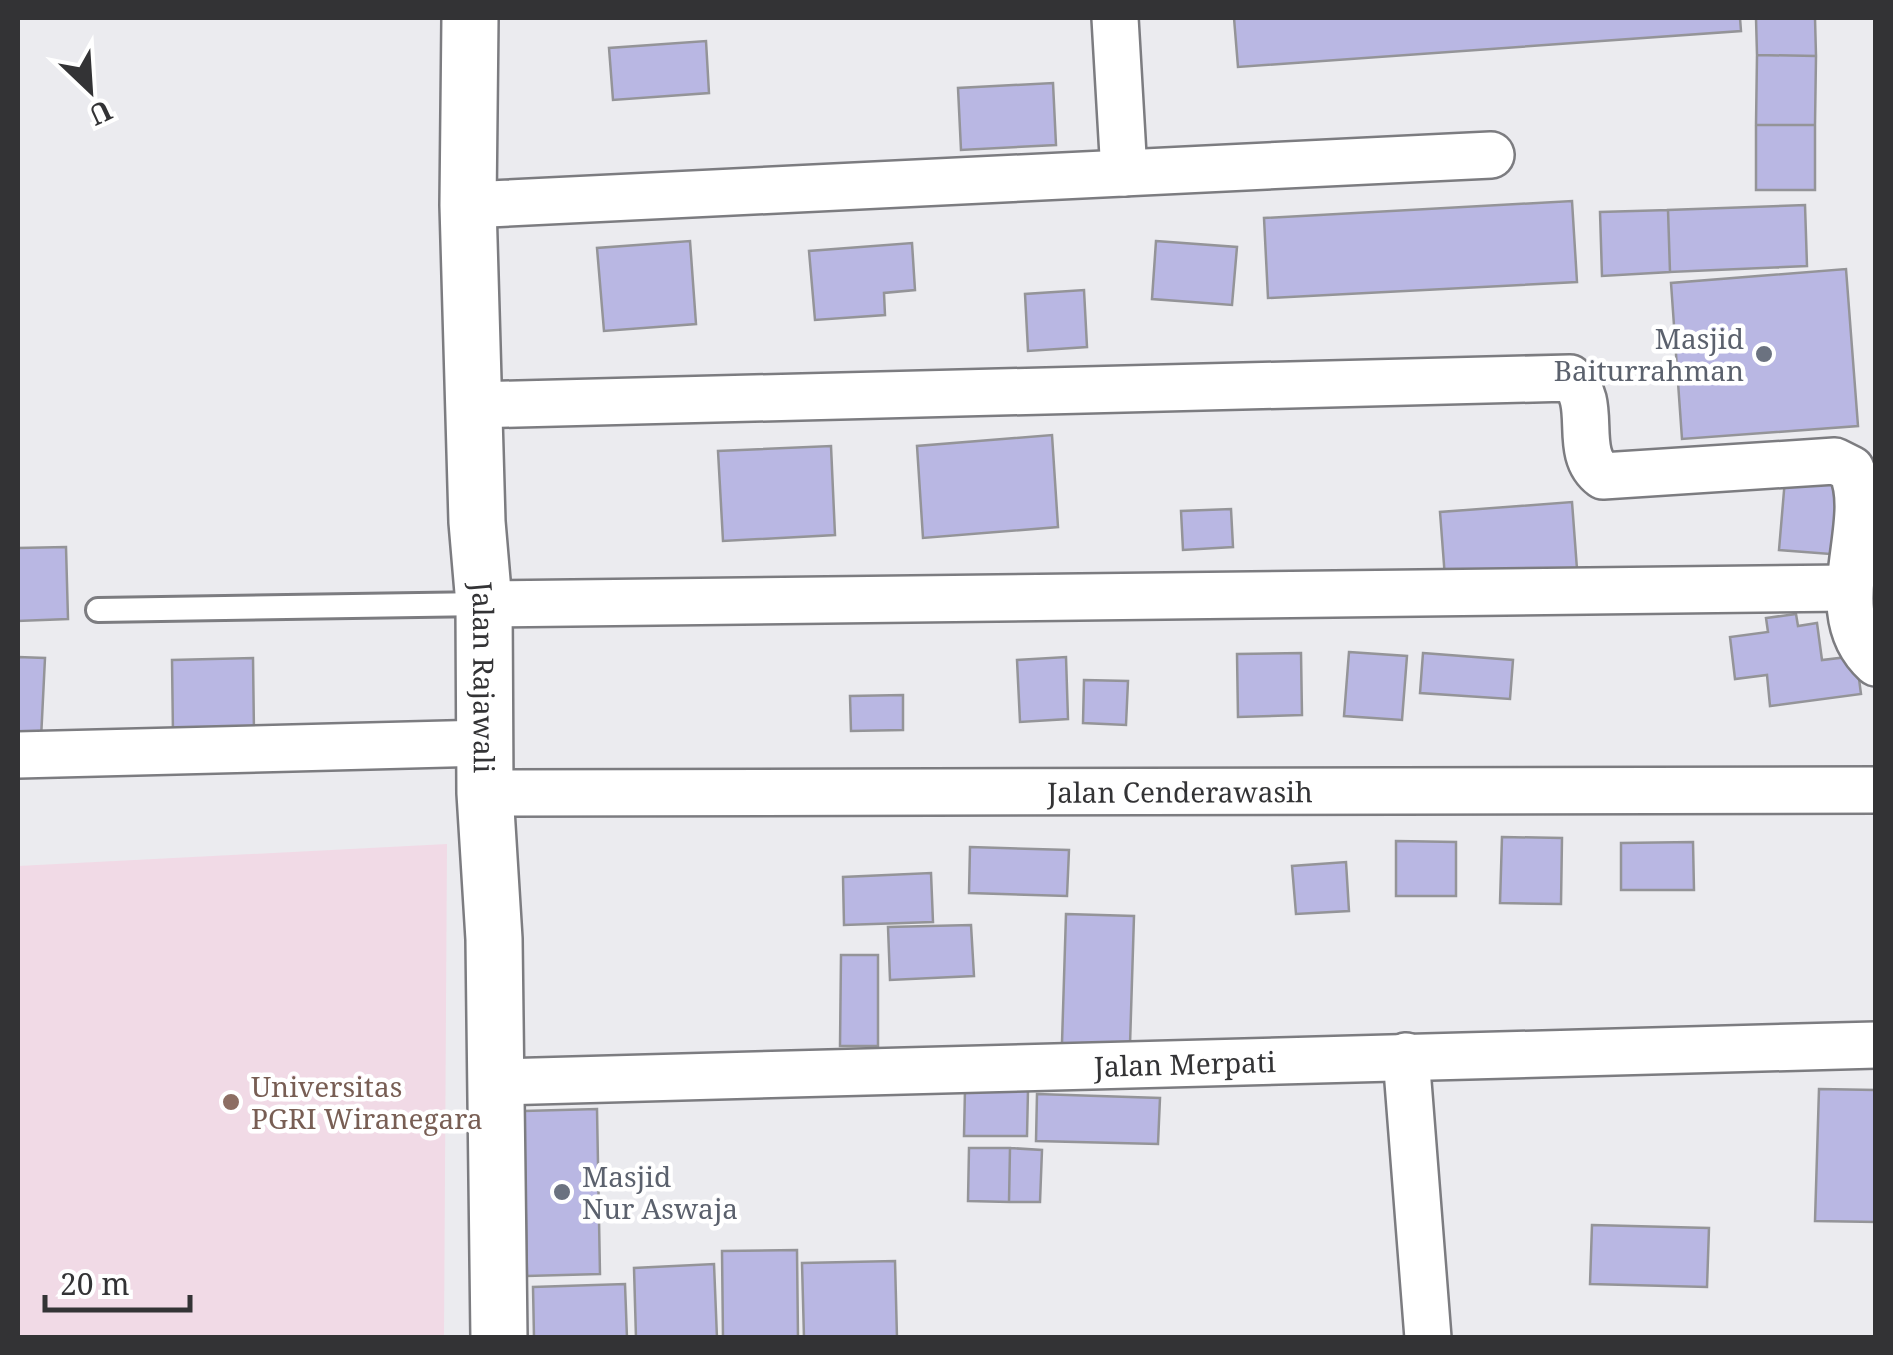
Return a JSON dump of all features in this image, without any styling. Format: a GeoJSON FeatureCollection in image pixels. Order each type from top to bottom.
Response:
{"type":"FeatureCollection","features":[{"type":"Feature","properties":{"kind":"street","name":"Jalan Rajawali"},"geometry":{"type":"LineString","coordinates":[[470,18],[468,205],[494,940],[499,1338]]}},
{"type":"Feature","properties":{"kind":"street"},"geometry":{"type":"LineString","coordinates":[[1115,18],[1124,173]]}},
{"type":"Feature","properties":{"kind":"street"},"geometry":{"type":"LineString","coordinates":[[468,205],[1491,154]]}},
{"type":"Feature","properties":{"kind":"street"},"geometry":{"type":"LineString","coordinates":[[473,405],[1570,378],[1583,395],[1588,454],[1595,470],[1603,476],[1835,461],[1846,464],[1857,481],[1858,493],[1848,588],[1860,644],[1876,663]]}},
{"type":"Feature","properties":{"kind":"street"},"geometry":{"type":"LineString","coordinates":[[484,604],[1848,588]]}},
{"type":"Feature","properties":{"kind":"street","name":"Jalan Cenderawasih"},"geometry":{"type":"LineString","coordinates":[[18,754],[486,768],[1876,790]]}},
{"type":"Feature","properties":{"kind":"street","name":"Jalan Merpati"},"geometry":{"type":"LineString","coordinates":[[494,1082],[1876,1045]]}},
{"type":"Feature","properties":{"kind":"street"},"geometry":{"type":"LineString","coordinates":[[1406,1056],[1428,1338]]}},
{"type":"Feature","properties":{"kind":"lane"},"geometry":{"type":"LineString","coordinates":[[98,610],[484,604]]}},
{"type":"Feature","properties":{"kind":"shaded area","name":"Universitas PGRI Wiranegara"},"geometry":{"type":"Polygon","coordinates":[[[447,844],[444,1337],[18,1337],[18,866],[447,844]]]}},
{"type":"Feature","properties":{"kind":"building"},"geometry":{"type":"Polygon","coordinates":[[[1234,18],[1740,18],[1741,31],[1238,67],[1234,18]]]}},
{"type":"Feature","properties":{"kind":"building"},"geometry":{"type":"Polygon","coordinates":[[[1756,18],[1815,18],[1816,56],[1757,55],[1756,18]]]}},
{"type":"Feature","properties":{"kind":"building"},"geometry":{"type":"Polygon","coordinates":[[[706,41],[709,93],[613,100],[609,48],[706,41]]]}},
{"type":"Feature","properties":{"kind":"building"},"geometry":{"type":"Polygon","coordinates":[[[1757,55],[1816,56],[1815,125],[1756,125],[1757,55]]]}},
{"type":"Feature","properties":{"kind":"building"},"geometry":{"type":"Polygon","coordinates":[[[1053,83],[1056,145],[961,150],[958,88],[1053,83]]]}},
{"type":"Feature","properties":{"kind":"building"},"geometry":{"type":"Polygon","coordinates":[[[1756,125],[1815,125],[1815,190],[1756,190],[1756,125]]]}},
{"type":"Feature","properties":{"kind":"building"},"geometry":{"type":"Polygon","coordinates":[[[1572,201],[1577,282],[1268,298],[1264,218],[1572,201]]]}},
{"type":"Feature","properties":{"kind":"building"},"geometry":{"type":"Polygon","coordinates":[[[1805,205],[1807,266],[1670,272],[1668,210],[1805,205]]]}},
{"type":"Feature","properties":{"kind":"building"},"geometry":{"type":"Polygon","coordinates":[[[1668,210],[1670,272],[1602,276],[1600,212],[1668,210]]]}},
{"type":"Feature","properties":{"kind":"building"},"geometry":{"type":"Polygon","coordinates":[[[690,241],[696,324],[604,331],[597,248],[690,241]]]}},
{"type":"Feature","properties":{"kind":"building"},"geometry":{"type":"Polygon","coordinates":[[[1156,241],[1237,247],[1232,305],[1152,299],[1156,241]]]}},
{"type":"Feature","properties":{"kind":"building"},"geometry":{"type":"Polygon","coordinates":[[[912,243],[915,290],[884,293],[885,315],[815,320],[809,251],[912,243]]]}},
{"type":"Feature","properties":{"kind":"building","name":"Masjid Baiturrahman"},"geometry":{"type":"Polygon","coordinates":[[[1846,269],[1858,426],[1682,439],[1671,283],[1846,269]]]}},
{"type":"Feature","properties":{"kind":"building"},"geometry":{"type":"Polygon","coordinates":[[[1084,290],[1087,347],[1028,351],[1025,294],[1084,290]]]}},
{"type":"Feature","properties":{"kind":"building"},"geometry":{"type":"Polygon","coordinates":[[[1052,435],[1058,527],[923,538],[917,446],[1052,435]]]}},
{"type":"Feature","properties":{"kind":"building"},"geometry":{"type":"Polygon","coordinates":[[[831,446],[835,535],[723,541],[718,451],[831,446]]]}},
{"type":"Feature","properties":{"kind":"building"},"geometry":{"type":"Polygon","coordinates":[[[1785,479],[1849,484],[1843,555],[1779,550],[1785,479]]]}},
{"type":"Feature","properties":{"kind":"building"},"geometry":{"type":"Polygon","coordinates":[[[1572,502],[1577,569],[1445,578],[1440,512],[1572,502]]]}},
{"type":"Feature","properties":{"kind":"building"},"geometry":{"type":"Polygon","coordinates":[[[1231,509],[1233,547],[1183,550],[1181,511],[1231,509]]]}},
{"type":"Feature","properties":{"kind":"building"},"geometry":{"type":"Polygon","coordinates":[[[66,547],[68,619],[18,621],[18,548],[66,547]]]}},
{"type":"Feature","properties":{"kind":"building"},"geometry":{"type":"Polygon","coordinates":[[[1796,614],[1798,626],[1817,623],[1822,660],[1856,656],[1861,694],[1770,706],[1767,675],[1735,679],[1730,637],[1768,632],[1766,618],[1796,614]]]}},
{"type":"Feature","properties":{"kind":"building"},"geometry":{"type":"Polygon","coordinates":[[[1349,652],[1407,656],[1402,720],[1344,716],[1349,652]]]}},
{"type":"Feature","properties":{"kind":"building"},"geometry":{"type":"Polygon","coordinates":[[[1301,653],[1302,715],[1238,717],[1237,654],[1301,653]]]}},
{"type":"Feature","properties":{"kind":"building"},"geometry":{"type":"Polygon","coordinates":[[[1423,653],[1513,660],[1510,699],[1420,693],[1423,653]]]}},
{"type":"Feature","properties":{"kind":"building"},"geometry":{"type":"Polygon","coordinates":[[[18,657],[45,658],[41,739],[18,738],[18,657]]]}},
{"type":"Feature","properties":{"kind":"building"},"geometry":{"type":"Polygon","coordinates":[[[1066,657],[1068,719],[1020,722],[1017,660],[1066,657]]]}},
{"type":"Feature","properties":{"kind":"building"},"geometry":{"type":"Polygon","coordinates":[[[253,658],[254,734],[173,735],[172,660],[253,658]]]}},
{"type":"Feature","properties":{"kind":"building"},"geometry":{"type":"Polygon","coordinates":[[[1084,680],[1128,681],[1126,725],[1083,723],[1084,680]]]}},
{"type":"Feature","properties":{"kind":"building"},"geometry":{"type":"Polygon","coordinates":[[[903,695],[903,730],[851,731],[850,696],[903,695]]]}},
{"type":"Feature","properties":{"kind":"building"},"geometry":{"type":"Polygon","coordinates":[[[1502,837],[1562,838],[1561,904],[1500,903],[1502,837]]]}},
{"type":"Feature","properties":{"kind":"building"},"geometry":{"type":"Polygon","coordinates":[[[1396,841],[1456,842],[1456,896],[1396,896],[1396,841]]]}},
{"type":"Feature","properties":{"kind":"building"},"geometry":{"type":"Polygon","coordinates":[[[1693,842],[1694,890],[1621,890],[1621,843],[1693,842]]]}},
{"type":"Feature","properties":{"kind":"building"},"geometry":{"type":"Polygon","coordinates":[[[970,847],[1069,850],[1067,896],[969,893],[970,847]]]}},
{"type":"Feature","properties":{"kind":"building"},"geometry":{"type":"Polygon","coordinates":[[[1346,862],[1349,911],[1296,914],[1292,866],[1346,862]]]}},
{"type":"Feature","properties":{"kind":"building"},"geometry":{"type":"Polygon","coordinates":[[[931,873],[933,922],[844,925],[843,877],[931,873]]]}},
{"type":"Feature","properties":{"kind":"building"},"geometry":{"type":"Polygon","coordinates":[[[1066,914],[1134,916],[1130,1045],[1062,1043],[1066,914]]]}},
{"type":"Feature","properties":{"kind":"building"},"geometry":{"type":"Polygon","coordinates":[[[971,925],[974,976],[890,980],[888,927],[971,925]]]}},
{"type":"Feature","properties":{"kind":"building"},"geometry":{"type":"Polygon","coordinates":[[[841,955],[878,955],[878,1046],[840,1046],[841,955]]]}},
{"type":"Feature","properties":{"kind":"building"},"geometry":{"type":"Polygon","coordinates":[[[965,1089],[1028,1090],[1027,1136],[964,1136],[965,1089]]]}},
{"type":"Feature","properties":{"kind":"building"},"geometry":{"type":"Polygon","coordinates":[[[1819,1089],[1876,1090],[1876,1222],[1815,1221],[1819,1089]]]}},
{"type":"Feature","properties":{"kind":"building"},"geometry":{"type":"Polygon","coordinates":[[[1037,1094],[1160,1098],[1158,1144],[1036,1141],[1037,1094]]]}},
{"type":"Feature","properties":{"kind":"building","name":"Masjid Nur Aswaja"},"geometry":{"type":"Polygon","coordinates":[[[597,1109],[600,1274],[527,1276],[524,1111],[597,1109]]]}},
{"type":"Feature","properties":{"kind":"building"},"geometry":{"type":"Polygon","coordinates":[[[969,1148],[1010,1148],[1009,1202],[968,1201],[969,1148]]]}},
{"type":"Feature","properties":{"kind":"building"},"geometry":{"type":"Polygon","coordinates":[[[1010,1148],[1042,1150],[1040,1202],[1009,1202],[1010,1148]]]}},
{"type":"Feature","properties":{"kind":"building"},"geometry":{"type":"Polygon","coordinates":[[[1592,1225],[1709,1228],[1707,1287],[1590,1284],[1592,1225]]]}},
{"type":"Feature","properties":{"kind":"building"},"geometry":{"type":"Polygon","coordinates":[[[797,1250],[798,1338],[723,1338],[722,1251],[797,1250]]]}},
{"type":"Feature","properties":{"kind":"building"},"geometry":{"type":"Polygon","coordinates":[[[895,1261],[897,1338],[804,1338],[802,1263],[895,1261]]]}},
{"type":"Feature","properties":{"kind":"building"},"geometry":{"type":"Polygon","coordinates":[[[714,1264],[717,1338],[636,1338],[634,1268],[714,1264]]]}},
{"type":"Feature","properties":{"kind":"building"},"geometry":{"type":"Polygon","coordinates":[[[625,1284],[627,1338],[534,1338],[533,1287],[625,1284]]]}},
{"type":"Feature","properties":{"kind":"place","name":"Masjid Baiturrahman"},"geometry":{"type":"Point","coordinates":[1764,354]}},
{"type":"Feature","properties":{"kind":"place","name":"Universitas PGRI Wiranegara"},"geometry":{"type":"Point","coordinates":[231,1102]}},
{"type":"Feature","properties":{"kind":"place","name":"Masjid Nur Aswaja"},"geometry":{"type":"Point","coordinates":[562,1192]}}]}
